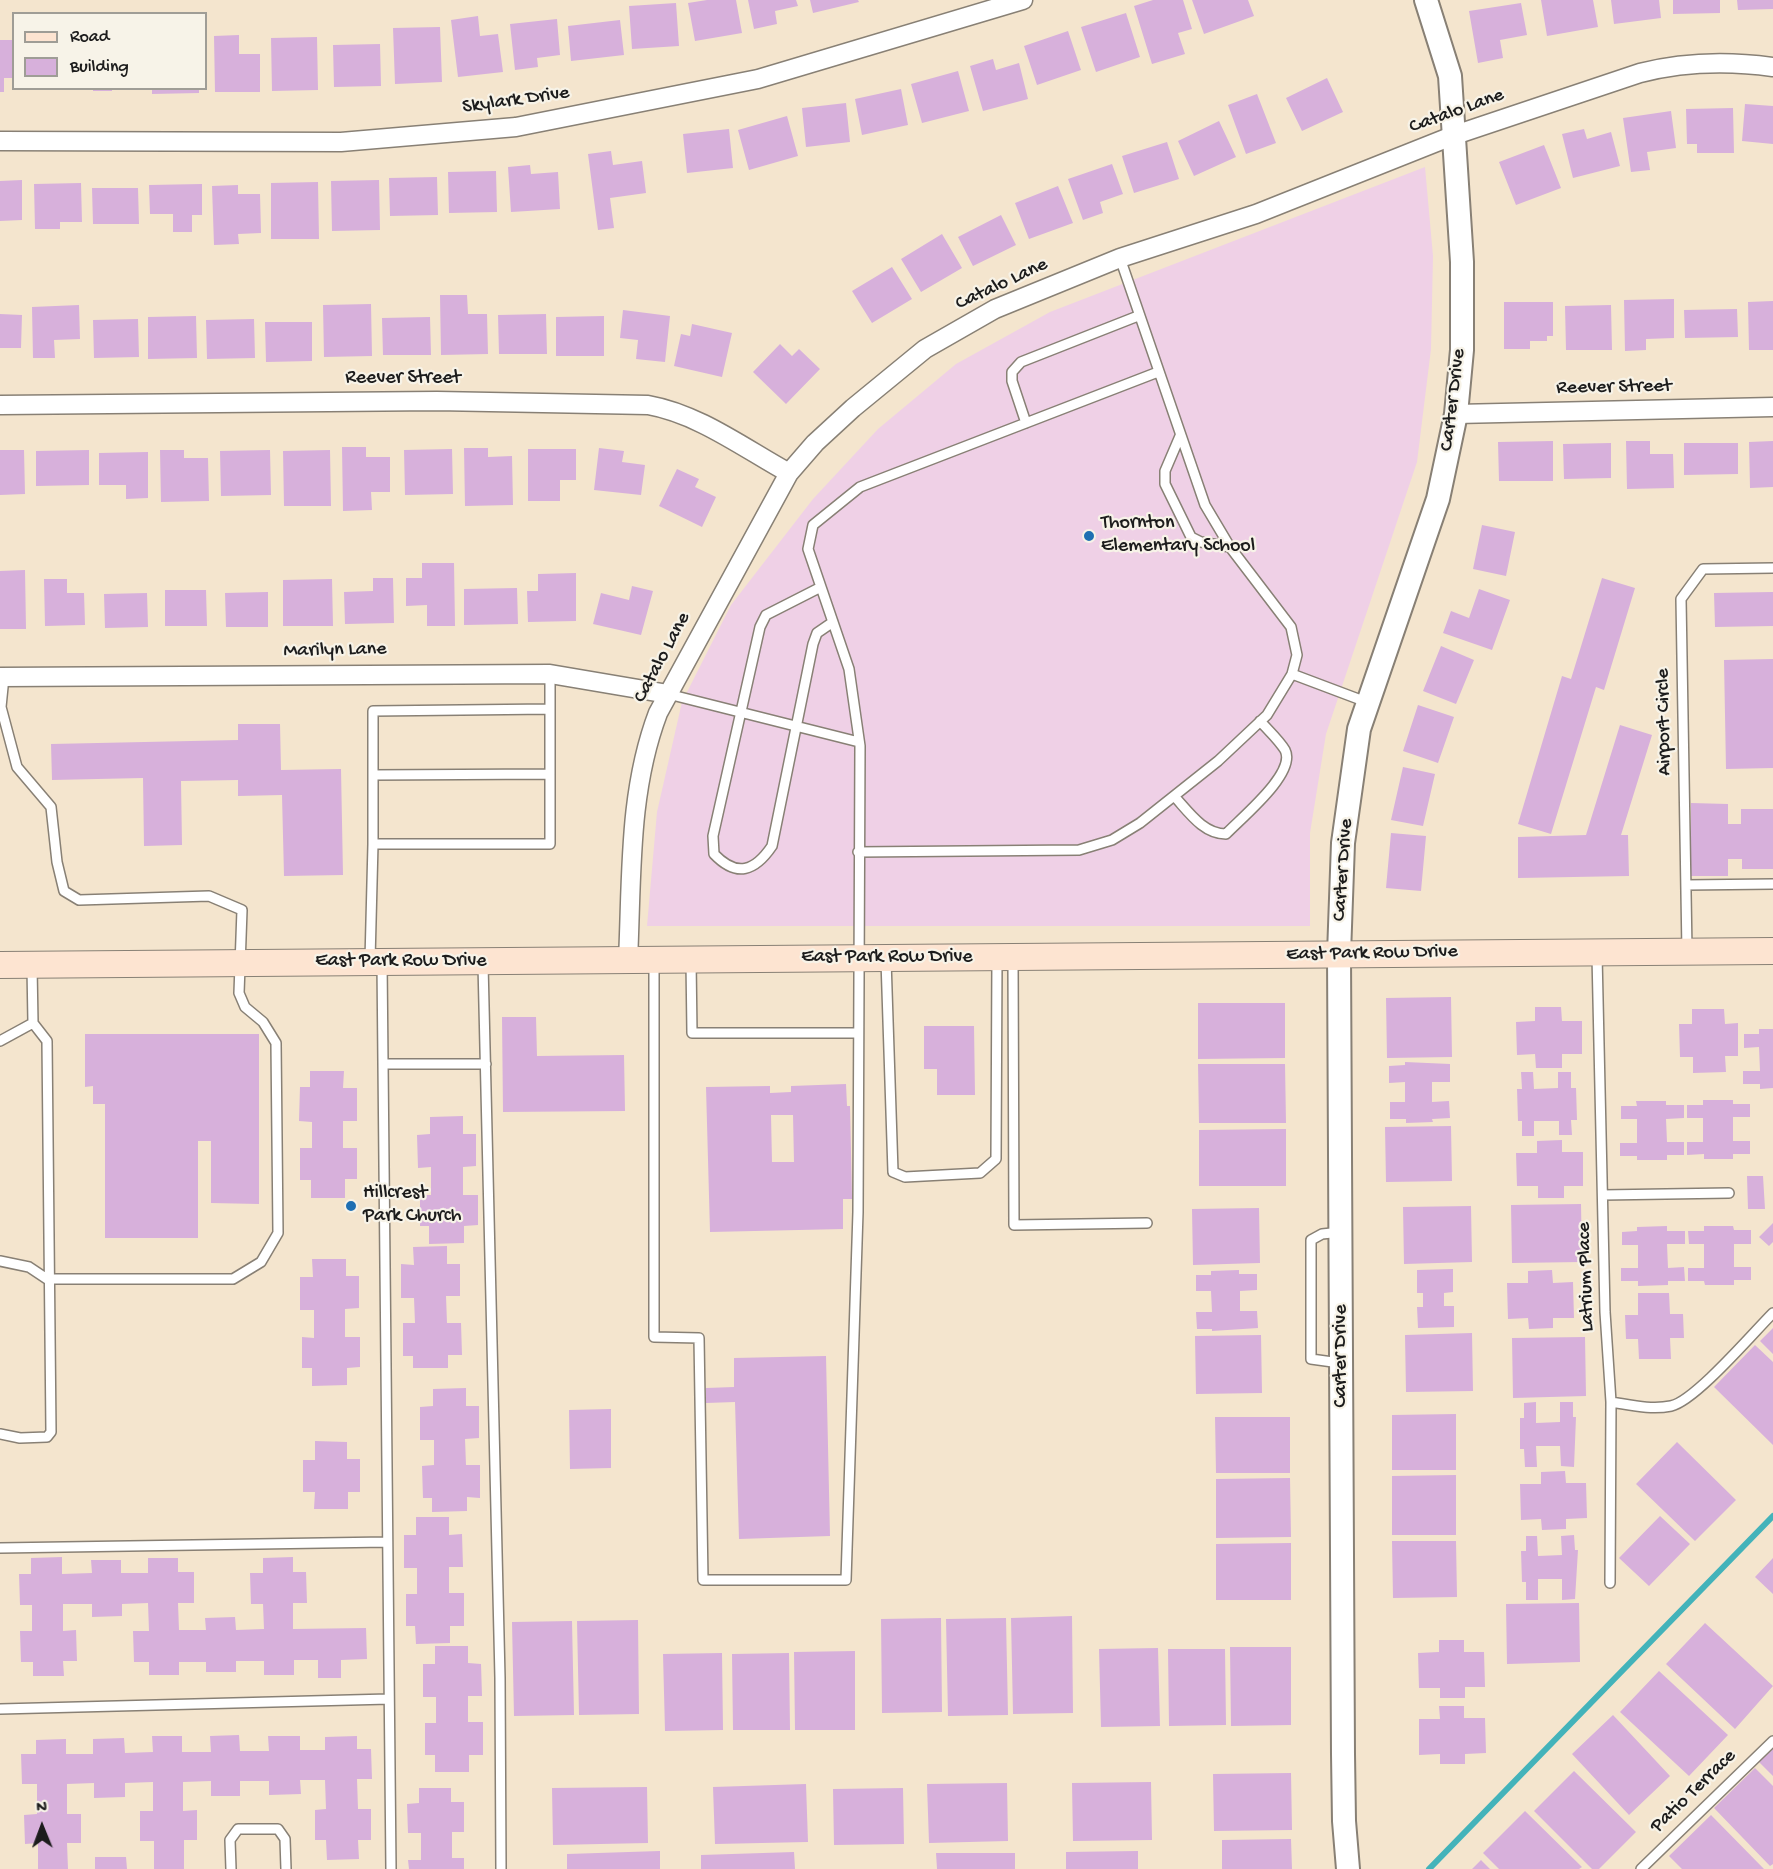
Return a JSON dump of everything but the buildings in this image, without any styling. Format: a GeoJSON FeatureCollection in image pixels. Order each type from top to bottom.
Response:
{"type":"FeatureCollection","features":[{"type":"Feature","properties":{"kind":"main road","name":"East Park Row Drive"},"geometry":{"type":"LineString","coordinates":[[0,965],[1773,951]]}},
{"type":"Feature","properties":{"kind":"street","name":"Skylark Drive"},"geometry":{"type":"LineString","coordinates":[[0,141],[341,142],[516,127],[758,79],[1023,0]]}},
{"type":"Feature","properties":{"kind":"street","name":"Carter Drive"},"geometry":{"type":"LineString","coordinates":[[1348,1869],[1344,1821],[1339,954],[1343,843],[1359,729],[1438,499],[1456,414],[1462,350],[1462,262],[1452,136],[1450,76],[1426,0]]}},
{"type":"Feature","properties":{"kind":"street","name":"Catalo Lane"},"geometry":{"type":"LineString","coordinates":[[628,960],[639,776],[646,744],[668,694],[789,473],[815,443],[853,408],[926,349],[995,309],[1120,258],[1256,214],[1452,136],[1666,66],[1703,64],[1773,67]]}},
{"type":"Feature","properties":{"kind":"street","name":"Reever Street"},"geometry":{"type":"LineString","coordinates":[[0,405],[437,401],[648,405],[669,408],[688,417],[789,473]]}},
{"type":"Feature","properties":{"kind":"street","name":"Reever Street"},"geometry":{"type":"LineString","coordinates":[[1456,414],[1773,407]]}},
{"type":"Feature","properties":{"kind":"street","name":"Marilyn Lane"},"geometry":{"type":"LineString","coordinates":[[2,677],[550,674],[668,694]]}},
{"type":"Feature","properties":{"kind":"lane"},"geometry":{"type":"LineString","coordinates":[[858,852],[1079,850],[1112,840],[1140,823],[1218,761],[1267,715],[1292,674],[1297,655],[1291,627],[1230,547],[1205,505],[1138,316],[1120,258]]}},
{"type":"Feature","properties":{"kind":"lane"},"geometry":{"type":"LineString","coordinates":[[1026,423],[1012,381],[1012,372],[1020,362],[1138,316]]}},
{"type":"Feature","properties":{"kind":"lane"},"geometry":{"type":"LineString","coordinates":[[654,960],[654,1337],[699,1338],[703,1580],[846,1580],[858,1212],[857,958],[860,742],[849,669],[808,549],[813,525],[860,487],[1158,372]]}},
{"type":"Feature","properties":{"kind":"lane"},"geometry":{"type":"LineString","coordinates":[[1180,436],[1165,471],[1165,484],[1191,537],[1201,542],[1230,547]]}},
{"type":"Feature","properties":{"kind":"lane","name":"Airport Circle"},"geometry":{"type":"LineString","coordinates":[[1688,952],[1681,599],[1703,568],[1773,568]]}},
{"type":"Feature","properties":{"kind":"lane"},"geometry":{"type":"LineString","coordinates":[[821,587],[766,615],[760,627],[713,836],[714,854],[724,865],[745,870],[760,863],[772,846],[798,728],[813,644],[817,633],[833,622]]}},
{"type":"Feature","properties":{"kind":"lane"},"geometry":{"type":"LineString","coordinates":[[374,844],[550,844],[550,674]]}},
{"type":"Feature","properties":{"kind":"lane"},"geometry":{"type":"LineString","coordinates":[[1292,674],[1369,703]]}},
{"type":"Feature","properties":{"kind":"lane"},"geometry":{"type":"LineString","coordinates":[[0,1261],[29,1267],[47,1279],[233,1279],[261,1262],[278,1233],[276,1043],[263,1023],[245,1007],[239,993],[242,910],[209,896],[79,900],[64,891],[57,862],[51,807],[17,767],[1,707],[2,677]]}},
{"type":"Feature","properties":{"kind":"lane"},"geometry":{"type":"LineString","coordinates":[[668,694],[860,742]]}},
{"type":"Feature","properties":{"kind":"lane"},"geometry":{"type":"LineString","coordinates":[[390,1869],[383,1064],[376,962],[373,711],[550,709]]}},
{"type":"Feature","properties":{"kind":"lane"},"geometry":{"type":"LineString","coordinates":[[1174,796],[1199,824],[1216,834],[1226,834],[1280,778],[1287,764],[1285,751],[1260,721]]}},
{"type":"Feature","properties":{"kind":"lane"},"geometry":{"type":"LineString","coordinates":[[373,776],[550,774]]}},
{"type":"Feature","properties":{"kind":"lane"},"geometry":{"type":"LineString","coordinates":[[1686,885],[1773,884]]}},
{"type":"Feature","properties":{"kind":"lane","name":"Latrium Place"},"geometry":{"type":"LineString","coordinates":[[1597,952],[1605,1312],[1611,1402],[1610,1583]]}},
{"type":"Feature","properties":{"kind":"lane"},"geometry":{"type":"LineString","coordinates":[[886,958],[893,1172],[905,1177],[980,1173],[996,1159],[1005,957]]}},
{"type":"Feature","properties":{"kind":"lane"},"geometry":{"type":"LineString","coordinates":[[1005,957],[1014,1225],[1147,1224]]}},
{"type":"Feature","properties":{"kind":"lane"},"geometry":{"type":"LineString","coordinates":[[691,959],[692,1033],[857,1033]]}},
{"type":"Feature","properties":{"kind":"lane"},"geometry":{"type":"LineString","coordinates":[[483,961],[500,1678],[501,1869]]}},
{"type":"Feature","properties":{"kind":"lane"},"geometry":{"type":"LineString","coordinates":[[0,1434],[20,1438],[47,1437],[51,1432],[47,1279],[47,1041],[33,1023],[32,965]]}},
{"type":"Feature","properties":{"kind":"lane"},"geometry":{"type":"LineString","coordinates":[[0,1041],[33,1023]]}},
{"type":"Feature","properties":{"kind":"lane"},"geometry":{"type":"LineString","coordinates":[[383,1064],[486,1064]]}},
{"type":"Feature","properties":{"kind":"lane"},"geometry":{"type":"LineString","coordinates":[[1603,1195],[1729,1193]]}},
{"type":"Feature","properties":{"kind":"lane"},"geometry":{"type":"LineString","coordinates":[[1341,1232],[1322,1234],[1311,1240],[1310,1308],[1311,1359],[1343,1364]]}},
{"type":"Feature","properties":{"kind":"lane"},"geometry":{"type":"LineString","coordinates":[[1611,1402],[1646,1408],[1673,1406],[1691,1396],[1773,1313]]}},
{"type":"Feature","properties":{"kind":"lane"},"geometry":{"type":"LineString","coordinates":[[0,1548],[387,1542]]}},
{"type":"Feature","properties":{"kind":"lane"},"geometry":{"type":"LineString","coordinates":[[0,1709],[389,1699]]}},
{"type":"Feature","properties":{"kind":"lane","name":"Patio Terrace"},"geometry":{"type":"LineString","coordinates":[[1641,1869],[1773,1741]]}},
{"type":"Feature","properties":{"kind":"lane"},"geometry":{"type":"LineString","coordinates":[[231,1869],[230,1840],[238,1829],[278,1829],[285,1839],[286,1869]]}},
{"type":"Feature","properties":{"kind":"shaded area","name":"Thornton Elementary School"},"geometry":{"type":"Polygon","coordinates":[[[1425,167],[1433,256],[1431,349],[1417,462],[1326,734],[1310,833],[1310,926],[647,926],[657,812],[682,702],[731,605],[813,499],[878,429],[956,364],[1050,312],[1425,167]]]}},
{"type":"Feature","properties":{"kind":"waterway"},"geometry":{"type":"LineString","coordinates":[[1429,1869],[1773,1516]]}},
{"type":"Feature","properties":{"kind":"place","name":"Thornton Elementary School"},"geometry":{"type":"Point","coordinates":[1089,536]}},
{"type":"Feature","properties":{"kind":"place","name":"Hillcrest Park Church"},"geometry":{"type":"Point","coordinates":[351,1206]}}]}
